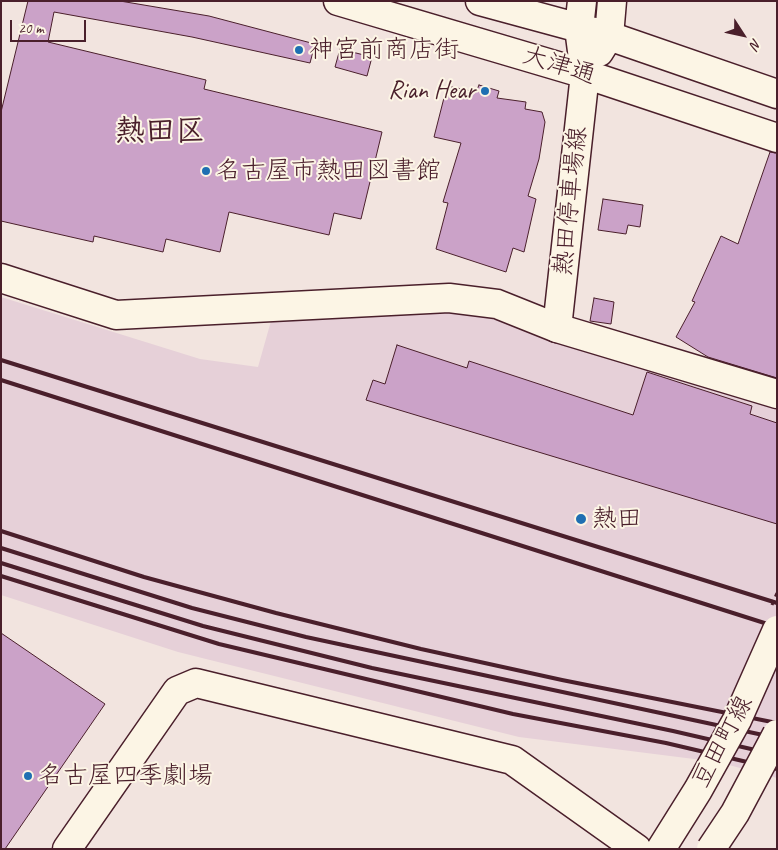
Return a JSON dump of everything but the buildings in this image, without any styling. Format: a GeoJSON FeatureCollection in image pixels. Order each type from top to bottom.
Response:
{"type":"FeatureCollection","features":[{"type":"Feature","properties":{"kind":"street","name":"大津通"},"geometry":{"type":"LineString","coordinates":[[338,1],[585,74],[777,138]]}},
{"type":"Feature","properties":{"kind":"street","name":"大津通"},"geometry":{"type":"LineString","coordinates":[[480,1],[580,14],[608,36],[777,94]]}},
{"type":"Feature","properties":{"kind":"street","name":"熱田停車場線"},"geometry":{"type":"LineString","coordinates":[[585,74],[608,36],[612,1]]}},
{"type":"Feature","properties":{"kind":"street","name":"熱田停車場線"},"geometry":{"type":"LineString","coordinates":[[557,328],[585,74],[580,14]]}},
{"type":"Feature","properties":{"kind":"street"},"geometry":{"type":"LineString","coordinates":[[1,278],[116,314],[449,298],[497,304],[557,328],[777,394]]}},
{"type":"Feature","properties":{"kind":"street","name":"豆田町線"},"geometry":{"type":"LineString","coordinates":[[661,849],[698,790],[737,720],[777,630]]}},
{"type":"Feature","properties":{"kind":"street"},"geometry":{"type":"LineString","coordinates":[[67,849],[177,691],[196,683],[512,760],[623,845]]}},
{"type":"Feature","properties":{"kind":"street","name":"豆田町線"},"geometry":{"type":"LineString","coordinates":[[711,849],[735,813],[777,734]]}},
{"type":"Feature","properties":{"kind":"shaded area"},"geometry":{"type":"Polygon","coordinates":[[[1,297],[200,359],[258,367],[271,321],[470,311],[777,406],[777,778],[718,762],[519,737],[178,652],[1,595],[1,297]]]}},
{"type":"Feature","properties":{"kind":"railway"},"geometry":{"type":"LineString","coordinates":[[1,360],[777,603]]}},
{"type":"Feature","properties":{"kind":"railway"},"geometry":{"type":"LineString","coordinates":[[1,380],[777,627]]}},
{"type":"Feature","properties":{"kind":"railway"},"geometry":{"type":"LineString","coordinates":[[1,531],[144,577],[276,613],[421,649],[562,680],[777,723]]}},
{"type":"Feature","properties":{"kind":"railway"},"geometry":{"type":"LineString","coordinates":[[1,548],[192,608],[306,637],[777,738]]}},
{"type":"Feature","properties":{"kind":"railway"},"geometry":{"type":"LineString","coordinates":[[1,563],[203,626],[372,668],[673,731],[777,755]]}},
{"type":"Feature","properties":{"kind":"railway"},"geometry":{"type":"LineString","coordinates":[[1,576],[219,644],[513,714],[666,743],[777,769]]}},
{"type":"Feature","properties":{"kind":"place","name":"神宮前商店街"},"geometry":{"type":"Point","coordinates":[299,50]}},
{"type":"Feature","properties":{"kind":"place","name":"Rian Hear"},"geometry":{"type":"Point","coordinates":[485,91]}},
{"type":"Feature","properties":{"kind":"place","name":"名古屋市熱田図書館"},"geometry":{"type":"Point","coordinates":[206,171]}},
{"type":"Feature","properties":{"kind":"place","name":"熱田"},"geometry":{"type":"Point","coordinates":[581,519]}},
{"type":"Feature","properties":{"kind":"place","name":"名古屋四季劇場"},"geometry":{"type":"Point","coordinates":[28,776]}},
{"type":"Feature","properties":{"kind":"district","name":"熱田区"},"geometry":{"type":"Point","coordinates":[160,132]}}]}
